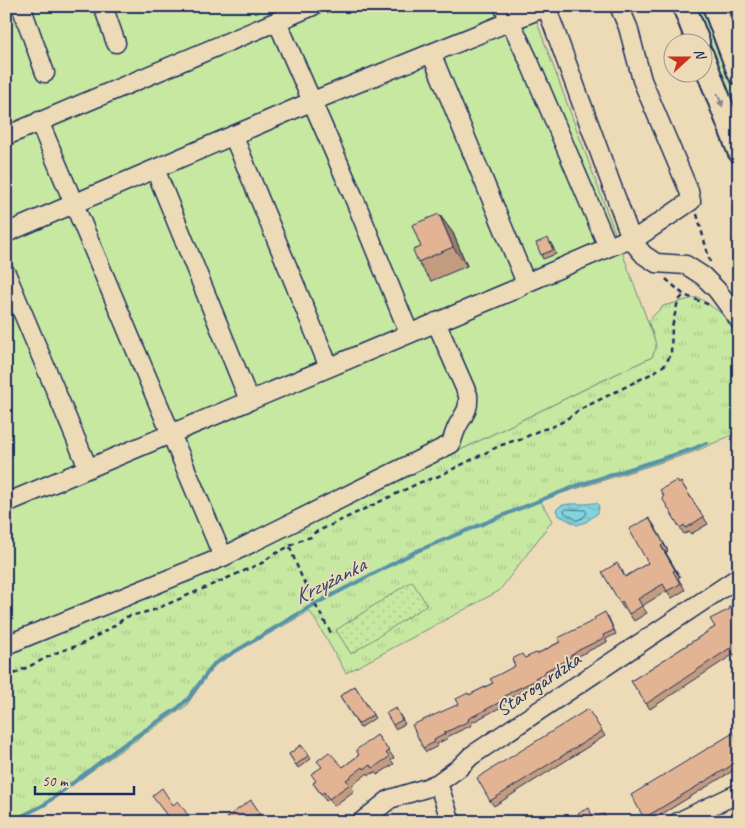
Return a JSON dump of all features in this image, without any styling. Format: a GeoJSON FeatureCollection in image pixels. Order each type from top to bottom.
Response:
{"type":"FeatureCollection","features":[{"type":"Feature","properties":{"kind":"main road"},"geometry":{"type":"LineString","coordinates":[[684,6],[694,32]]}},
{"type":"Feature","properties":{"kind":"main road"},"geometry":{"type":"LineString","coordinates":[[714,6],[739,73]]}},
{"type":"Feature","properties":{"kind":"main road"},"geometry":{"type":"LineString","coordinates":[[712,81],[739,151]]}},
{"type":"Feature","properties":{"kind":"street"},"geometry":{"type":"LineString","coordinates":[[21,6],[45,73]]}},
{"type":"Feature","properties":{"kind":"street"},"geometry":{"type":"LineString","coordinates":[[103,6],[116,43]]}},
{"type":"Feature","properties":{"kind":"street"},"geometry":{"type":"LineString","coordinates":[[6,136],[313,6]]}},
{"type":"Feature","properties":{"kind":"street"},"geometry":{"type":"LineString","coordinates":[[6,233],[431,52],[506,13],[547,6],[631,239],[644,255],[656,263],[686,265],[703,276],[717,290],[734,314]]}},
{"type":"Feature","properties":{"kind":"street"},"geometry":{"type":"LineString","coordinates":[[8,498],[170,434],[516,288],[608,247],[631,239],[692,201],[642,80],[628,27],[619,6]]}},
{"type":"Feature","properties":{"kind":"street"},"geometry":{"type":"LineString","coordinates":[[506,13],[528,59],[608,247]]}},
{"type":"Feature","properties":{"kind":"street"},"geometry":{"type":"LineString","coordinates":[[277,21],[308,95],[313,101],[409,333]]}},
{"type":"Feature","properties":{"kind":"street"},"geometry":{"type":"LineString","coordinates":[[431,52],[526,283]]}},
{"type":"Feature","properties":{"kind":"street"},"geometry":{"type":"LineString","coordinates":[[39,121],[223,557]]}},
{"type":"Feature","properties":{"kind":"street"},"geometry":{"type":"LineString","coordinates":[[233,135],[329,367]]}},
{"type":"Feature","properties":{"kind":"street"},"geometry":{"type":"LineString","coordinates":[[156,169],[250,400]]}},
{"type":"Feature","properties":{"kind":"street"},"geometry":{"type":"LineString","coordinates":[[6,273],[88,468]]}},
{"type":"Feature","properties":{"kind":"street"},"geometry":{"type":"LineString","coordinates":[[6,646],[223,557],[451,444],[454,433],[469,405],[468,395],[436,322]]}},
{"type":"Feature","properties":{"kind":"street","name":"Starogardzka"},"geometry":{"type":"LineString","coordinates":[[361,822],[390,799],[438,783],[460,767],[471,756],[739,577]]}},
{"type":"Feature","properties":{"kind":"street"},"geometry":{"type":"LineString","coordinates":[[438,783],[451,822]]}},
{"type":"Feature","properties":{"kind":"street"},"geometry":{"type":"LineString","coordinates":[[678,822],[739,793]]}},
{"type":"Feature","properties":{"kind":"path"},"geometry":{"type":"LineString","coordinates":[[692,201],[717,290]]}},
{"type":"Feature","properties":{"kind":"path"},"geometry":{"type":"LineString","coordinates":[[656,263],[665,278],[684,296],[734,314]]}},
{"type":"Feature","properties":{"kind":"path"},"geometry":{"type":"LineString","coordinates":[[6,678],[58,652],[80,645],[126,618],[154,610],[262,563],[301,540],[421,482],[512,441],[520,440],[540,430],[552,427],[579,410],[651,374],[666,364],[671,353],[672,327],[678,301],[684,296]]}},
{"type":"Feature","properties":{"kind":"path"},"geometry":{"type":"LineString","coordinates":[[290,546],[298,573],[314,605],[331,632]]}},
{"type":"Feature","properties":{"kind":"green space"},"geometry":{"type":"Polygon","coordinates":[[[6,6],[531,6],[655,341],[656,348],[652,357],[232,562],[6,656],[6,6]]]}},
{"type":"Feature","properties":{"kind":"green space"},"geometry":{"type":"Polygon","coordinates":[[[692,6],[705,6],[739,96],[739,130],[712,59],[712,32],[702,32],[692,6]]]}},
{"type":"Feature","properties":{"kind":"green space"},"geometry":{"type":"Polygon","coordinates":[[[723,6],[739,6],[739,42],[723,6]]]}},
{"type":"Feature","properties":{"kind":"green space"},"geometry":{"type":"Polygon","coordinates":[[[698,297],[728,318],[739,348],[739,432],[694,452],[540,500],[552,521],[499,591],[346,673],[310,611],[215,664],[186,706],[16,822],[6,822],[6,656],[232,562],[652,357],[655,343],[648,321],[663,306],[698,297]]]}},
{"type":"Feature","properties":{"kind":"green space"},"geometry":{"type":"Polygon","coordinates":[[[412,581],[427,605],[351,654],[336,630],[412,581]]]}},
{"type":"Feature","properties":{"kind":"water"},"geometry":{"type":"Polygon","coordinates":[[[597,503],[599,506],[598,513],[586,522],[577,525],[558,515],[556,510],[568,504],[597,503]]]}},
{"type":"Feature","properties":{"kind":"building"},"geometry":{"type":"Polygon","coordinates":[[[439,214],[453,247],[418,262],[413,250],[421,247],[412,225],[439,214]]]}},
{"type":"Feature","properties":{"kind":"building"},"geometry":{"type":"Polygon","coordinates":[[[548,238],[553,250],[541,255],[536,243],[548,238]]]}},
{"type":"Feature","properties":{"kind":"building"},"geometry":{"type":"Polygon","coordinates":[[[677,480],[679,484],[681,482],[703,517],[686,528],[684,525],[680,528],[662,498],[664,496],[660,490],[677,480]]]}},
{"type":"Feature","properties":{"kind":"building"},"geometry":{"type":"Polygon","coordinates":[[[649,518],[664,544],[661,546],[675,570],[673,571],[680,584],[667,591],[663,584],[638,599],[642,606],[629,614],[622,601],[620,603],[602,572],[617,563],[625,577],[648,563],[629,529],[649,518]]]}},
{"type":"Feature","properties":{"kind":"building"},"geometry":{"type":"Polygon","coordinates":[[[739,603],[739,663],[730,648],[646,704],[631,681],[715,627],[710,619],[739,603]]]}},
{"type":"Feature","properties":{"kind":"building"},"geometry":{"type":"Polygon","coordinates":[[[605,612],[614,630],[603,635],[604,638],[579,650],[569,657],[570,659],[545,671],[535,678],[536,680],[511,692],[501,699],[502,701],[468,719],[469,721],[444,733],[434,740],[435,742],[423,748],[412,725],[459,704],[456,699],[493,683],[490,679],[515,666],[512,659],[522,654],[525,658],[537,654],[560,642],[558,638],[595,620],[594,618],[605,612]]]}},
{"type":"Feature","properties":{"kind":"building"},"geometry":{"type":"Polygon","coordinates":[[[355,686],[373,715],[358,724],[340,696],[355,686]]]}},
{"type":"Feature","properties":{"kind":"building"},"geometry":{"type":"Polygon","coordinates":[[[396,708],[402,720],[393,725],[386,713],[396,708]]]}},
{"type":"Feature","properties":{"kind":"building"},"geometry":{"type":"Polygon","coordinates":[[[588,709],[602,731],[490,801],[477,778],[588,709]]]}},
{"type":"Feature","properties":{"kind":"building"},"geometry":{"type":"Polygon","coordinates":[[[733,733],[739,742],[739,761],[644,818],[631,795],[733,733]]]}},
{"type":"Feature","properties":{"kind":"building"},"geometry":{"type":"Polygon","coordinates":[[[377,735],[389,751],[386,753],[389,757],[373,768],[370,765],[364,769],[363,767],[346,780],[350,784],[329,799],[324,792],[321,794],[313,783],[316,781],[311,774],[322,767],[317,761],[329,752],[343,767],[359,755],[356,750],[377,735]]]}},
{"type":"Feature","properties":{"kind":"building"},"geometry":{"type":"Polygon","coordinates":[[[301,745],[309,755],[296,765],[289,754],[301,745]]]}},
{"type":"Feature","properties":{"kind":"building"},"geometry":{"type":"Polygon","coordinates":[[[162,788],[173,805],[178,801],[193,822],[172,822],[152,796],[162,788]]]}},
{"type":"Feature","properties":{"kind":"building"},"geometry":{"type":"Polygon","coordinates":[[[251,800],[260,813],[247,822],[231,822],[227,817],[251,800]]]}},
{"type":"Feature","properties":{"kind":"building"},"geometry":{"type":"Polygon","coordinates":[[[589,808],[593,818],[604,814],[607,822],[569,822],[580,818],[578,813],[589,808]]]}},
{"type":"Feature","properties":{"kind":"waterway","name":"Krzyżanka"},"geometry":{"type":"LineString","coordinates":[[10,822],[44,805],[116,750],[178,708],[188,699],[214,664],[315,604],[417,551],[521,508],[576,486],[693,449],[706,443]]}}]}
